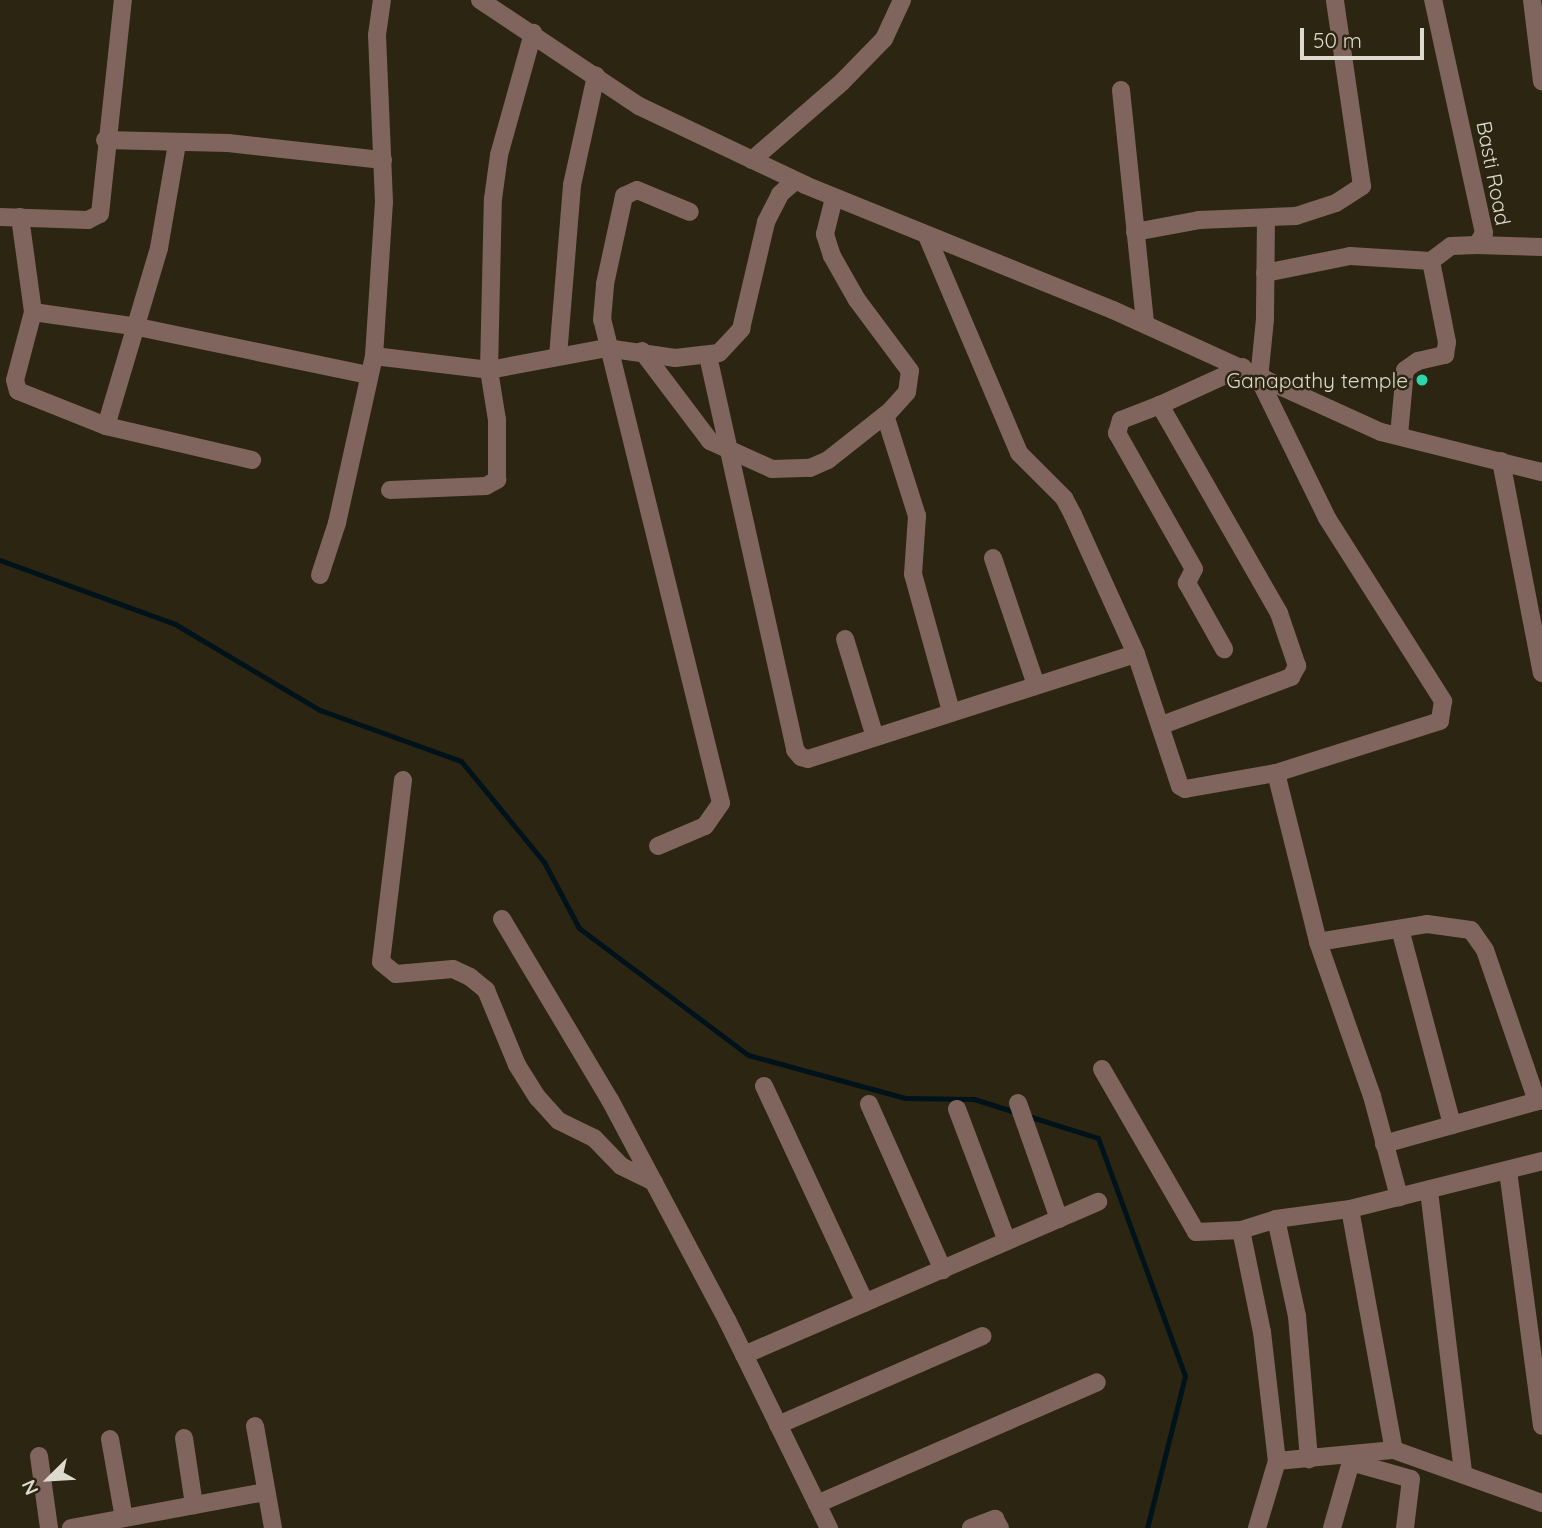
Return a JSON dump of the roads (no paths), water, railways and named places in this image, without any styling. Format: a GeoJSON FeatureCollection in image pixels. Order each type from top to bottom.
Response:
{"type":"FeatureCollection","features":[{"type":"Feature","properties":{"kind":"street"},"geometry":{"type":"LineString","coordinates":[[0,217],[95,218],[102,207],[105,140],[123,0]]}},
{"type":"Feature","properties":{"kind":"street"},"geometry":{"type":"LineString","coordinates":[[320,575],[340,511],[374,356],[383,160],[377,34],[382,0]]}},
{"type":"Feature","properties":{"kind":"street"},"geometry":{"type":"LineString","coordinates":[[480,0],[534,33],[639,106],[795,181],[1145,324],[1243,367],[1259,379],[1381,432],[1542,472]]}},
{"type":"Feature","properties":{"kind":"street"},"geometry":{"type":"LineString","coordinates":[[752,160],[842,82],[884,39],[902,0]]}},
{"type":"Feature","properties":{"kind":"street"},"geometry":{"type":"LineString","coordinates":[[1135,232],[1199,220],[1296,216],[1336,203],[1362,186],[1335,0]]}},
{"type":"Feature","properties":{"kind":"street","name":"Basti Road"},"geometry":{"type":"LineString","coordinates":[[1431,261],[1451,246],[1478,245],[1485,233],[1433,0]]}},
{"type":"Feature","properties":{"kind":"street"},"geometry":{"type":"LineString","coordinates":[[1532,0],[1542,81]]}},
{"type":"Feature","properties":{"kind":"street"},"geometry":{"type":"LineString","coordinates":[[390,490],[486,486],[497,480],[497,420],[489,370],[495,181],[534,33]]}},
{"type":"Feature","properties":{"kind":"street"},"geometry":{"type":"LineString","coordinates":[[558,356],[572,185],[596,76]]}},
{"type":"Feature","properties":{"kind":"street"},"geometry":{"type":"LineString","coordinates":[[1121,90],[1145,324]]}},
{"type":"Feature","properties":{"kind":"street"},"geometry":{"type":"LineString","coordinates":[[105,140],[177,144],[228,143],[383,160]]}},
{"type":"Feature","properties":{"kind":"street"},"geometry":{"type":"LineString","coordinates":[[106,426],[138,327],[159,248],[177,144]]}},
{"type":"Feature","properties":{"kind":"street"},"geometry":{"type":"LineString","coordinates":[[374,356],[489,370],[606,348],[642,351],[675,358],[708,356],[735,340],[741,329],[766,222],[780,194],[795,181]]}},
{"type":"Feature","properties":{"kind":"street"},"geometry":{"type":"LineString","coordinates":[[659,846],[705,826],[721,803],[606,348],[605,284],[624,196],[637,190],[690,212]]}},
{"type":"Feature","properties":{"kind":"street"},"geometry":{"type":"LineString","coordinates":[[642,351],[698,429],[727,452],[772,469],[810,468],[828,460],[885,415],[907,392],[910,370],[857,300],[832,256],[825,234],[834,197]]}},
{"type":"Feature","properties":{"kind":"street"},"geometry":{"type":"LineString","coordinates":[[20,217],[33,312],[15,380],[18,391],[106,426],[252,460]]}},
{"type":"Feature","properties":{"kind":"street"},"geometry":{"type":"LineString","coordinates":[[927,236],[1012,440],[1024,462],[1064,498],[1136,654],[1162,725],[1179,783],[1185,789],[1276,773],[1440,721],[1444,712],[1443,701],[1327,519],[1259,379],[1266,218]]}},
{"type":"Feature","properties":{"kind":"street"},"geometry":{"type":"LineString","coordinates":[[1478,245],[1542,247]]}},
{"type":"Feature","properties":{"kind":"street"},"geometry":{"type":"LineString","coordinates":[[1265,273],[1350,256],[1431,261],[1447,342],[1445,355],[1418,361],[1405,370],[1399,435]]}},
{"type":"Feature","properties":{"kind":"street"},"geometry":{"type":"LineString","coordinates":[[33,312],[138,327],[368,375]]}},
{"type":"Feature","properties":{"kind":"street"},"geometry":{"type":"LineString","coordinates":[[708,356],[727,452],[795,750],[808,758],[874,734],[1136,654]]}},
{"type":"Feature","properties":{"kind":"street"},"geometry":{"type":"LineString","coordinates":[[1224,649],[1187,583],[1194,569],[1117,433],[1121,420],[1243,367]]}},
{"type":"Feature","properties":{"kind":"street"},"geometry":{"type":"LineString","coordinates":[[1160,405],[1279,613],[1297,666],[1291,677],[1162,725]]}},
{"type":"Feature","properties":{"kind":"street"},"geometry":{"type":"LineString","coordinates":[[885,415],[917,516],[913,574],[951,711]]}},
{"type":"Feature","properties":{"kind":"street"},"geometry":{"type":"LineString","coordinates":[[1501,461],[1542,673]]}},
{"type":"Feature","properties":{"kind":"street"},"geometry":{"type":"LineString","coordinates":[[993,558],[1036,685]]}},
{"type":"Feature","properties":{"kind":"street"},"geometry":{"type":"LineString","coordinates":[[845,639],[874,734]]}},
{"type":"Feature","properties":{"kind":"street"},"geometry":{"type":"LineString","coordinates":[[1276,773],[1318,942],[1399,1197]]}},
{"type":"Feature","properties":{"kind":"street"},"geometry":{"type":"LineString","coordinates":[[403,780],[381,962],[396,974],[453,969],[470,977],[486,990],[517,1065],[538,1098],[559,1121],[594,1138],[621,1166],[654,1182]]}},
{"type":"Feature","properties":{"kind":"street"},"geometry":{"type":"LineString","coordinates":[[502,919],[654,1182],[744,1355],[829,1528]]}},
{"type":"Feature","properties":{"kind":"street"},"geometry":{"type":"LineString","coordinates":[[1318,942],[1452,924],[1478,936],[1540,1101],[1384,1144]]}},
{"type":"Feature","properties":{"kind":"street"},"geometry":{"type":"LineString","coordinates":[[1400,929],[1452,1125]]}},
{"type":"Feature","properties":{"kind":"street"},"geometry":{"type":"LineString","coordinates":[[1102,1069],[1196,1232],[1241,1230],[1276,1219],[1350,1209],[1542,1161]]}},
{"type":"Feature","properties":{"kind":"street"},"geometry":{"type":"LineString","coordinates":[[764,1086],[865,1303]]}},
{"type":"Feature","properties":{"kind":"street"},"geometry":{"type":"LineString","coordinates":[[1018,1103],[1059,1219]]}},
{"type":"Feature","properties":{"kind":"street"},"geometry":{"type":"LineString","coordinates":[[869,1104],[943,1269]]}},
{"type":"Feature","properties":{"kind":"street"},"geometry":{"type":"LineString","coordinates":[[957,1110],[1007,1241]]}},
{"type":"Feature","properties":{"kind":"street"},"geometry":{"type":"LineString","coordinates":[[1507,1171],[1542,1426]]}},
{"type":"Feature","properties":{"kind":"street"},"geometry":{"type":"LineString","coordinates":[[1429,1191],[1463,1472]]}},
{"type":"Feature","properties":{"kind":"street"},"geometry":{"type":"LineString","coordinates":[[744,1355],[1098,1202]]}},
{"type":"Feature","properties":{"kind":"street"},"geometry":{"type":"LineString","coordinates":[[1350,1209],[1394,1450]]}},
{"type":"Feature","properties":{"kind":"street"},"geometry":{"type":"LineString","coordinates":[[1276,1219],[1297,1316],[1309,1459]]}},
{"type":"Feature","properties":{"kind":"street"},"geometry":{"type":"LineString","coordinates":[[1241,1230],[1262,1332],[1277,1461],[1257,1528]]}},
{"type":"Feature","properties":{"kind":"street"},"geometry":{"type":"LineString","coordinates":[[778,1425],[983,1336]]}},
{"type":"Feature","properties":{"kind":"street"},"geometry":{"type":"LineString","coordinates":[[817,1504],[1097,1382]]}},
{"type":"Feature","properties":{"kind":"street"},"geometry":{"type":"LineString","coordinates":[[255,1426],[273,1528]]}},
{"type":"Feature","properties":{"kind":"street"},"geometry":{"type":"LineString","coordinates":[[184,1438],[194,1505]]}},
{"type":"Feature","properties":{"kind":"street"},"geometry":{"type":"LineString","coordinates":[[110,1439],[124,1518]]}},
{"type":"Feature","properties":{"kind":"street"},"geometry":{"type":"LineString","coordinates":[[1277,1461],[1352,1458],[1394,1450],[1463,1472],[1542,1503]]}},
{"type":"Feature","properties":{"kind":"street"},"geometry":{"type":"LineString","coordinates":[[38,1456],[49,1528]]}},
{"type":"Feature","properties":{"kind":"street"},"geometry":{"type":"LineString","coordinates":[[1332,1528],[1352,1458]]}},
{"type":"Feature","properties":{"kind":"street"},"geometry":{"type":"LineString","coordinates":[[1352,1458],[1411,1479],[1405,1528]]}},
{"type":"Feature","properties":{"kind":"street"},"geometry":{"type":"LineString","coordinates":[[71,1528],[265,1492]]}},
{"type":"Feature","properties":{"kind":"street"},"geometry":{"type":"LineString","coordinates":[[971,1528],[995,1519],[1000,1528]]}},
{"type":"Feature","properties":{"kind":"waterway"},"geometry":{"type":"LineString","coordinates":[[0,560],[175,624],[320,710],[461,761],[544,862],[579,928],[748,1055],[905,1098],[974,1099],[1015,1112]]}},
{"type":"Feature","properties":{"kind":"waterway"},"geometry":{"type":"LineString","coordinates":[[1028,1116],[1098,1138],[1185,1376],[1147,1528]]}},
{"type":"Feature","properties":{"kind":"place","name":"Ganapathy temple"},"geometry":{"type":"Point","coordinates":[1422,380]}}]}
